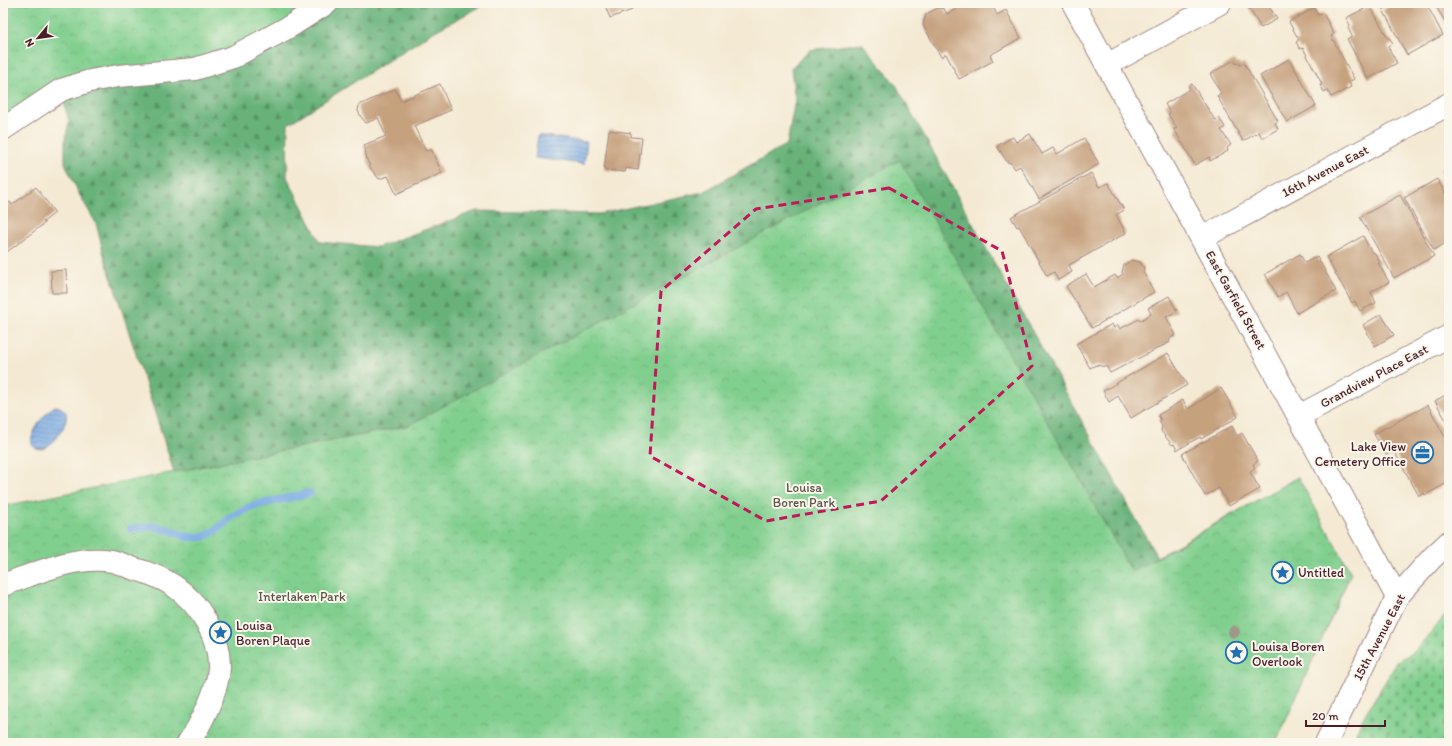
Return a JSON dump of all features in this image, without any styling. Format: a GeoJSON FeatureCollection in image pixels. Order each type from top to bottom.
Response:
{"type":"FeatureCollection","features":[{"type":"Feature","properties":{"kind":"street"},"geometry":{"type":"LineString","coordinates":[[3,129],[61,90],[118,76],[196,69],[233,57],[289,27],[326,3]]}},
{"type":"Feature","properties":{"kind":"street","name":"East Garfield Street"},"geometry":{"type":"LineString","coordinates":[[1073,3],[1397,597]]}},
{"type":"Feature","properties":{"kind":"street"},"geometry":{"type":"LineString","coordinates":[[1107,65],[1220,3]]}},
{"type":"Feature","properties":{"kind":"street","name":"16th Avenue East"},"geometry":{"type":"LineString","coordinates":[[1202,238],[1449,104]]}},
{"type":"Feature","properties":{"kind":"street","name":"Grandview Place East"},"geometry":{"type":"LineString","coordinates":[[1299,416],[1449,336]]}},
{"type":"Feature","properties":{"kind":"street","name":"15th Avenue East"},"geometry":{"type":"LineString","coordinates":[[1326,743],[1397,597],[1432,558],[1449,542]]}},
{"type":"Feature","properties":{"kind":"street"},"geometry":{"type":"LineString","coordinates":[[3,585],[51,568],[80,561],[112,561],[157,577],[174,586],[200,612],[210,628],[216,644],[219,668],[214,690],[188,743]]}},
{"type":"Feature","properties":{"kind":"highlighted area"},"geometry":{"type":"Polygon","coordinates":[[[889,188],[1002,251],[1032,366],[881,501],[766,521],[650,456],[661,291],[756,209],[889,188]]]}},
{"type":"Feature","properties":{"kind":"green space"},"geometry":{"type":"Polygon","coordinates":[[[3,3],[327,3],[233,57],[90,81],[3,129],[3,3]]]}},
{"type":"Feature","properties":{"kind":"green space"},"geometry":{"type":"Polygon","coordinates":[[[327,3],[487,3],[435,31],[288,124],[287,177],[320,242],[378,247],[476,211],[599,214],[703,192],[787,144],[795,100],[791,68],[810,50],[862,43],[896,85],[1157,557],[1298,477],[1226,577],[1228,615],[407,426],[174,472],[104,255],[96,223],[79,194],[65,163],[65,140],[69,122],[61,91],[327,3]]]}},
{"type":"Feature","properties":{"kind":"green space","name":"Louisa Boren Park"},"geometry":{"type":"Polygon","coordinates":[[[900,160],[1132,572],[1298,477],[1351,573],[1276,743],[3,743],[3,506],[407,426],[900,160]]]}},
{"type":"Feature","properties":{"kind":"green space"},"geometry":{"type":"Polygon","coordinates":[[[1449,611],[1449,743],[1351,743],[1364,716],[1398,661],[1415,651],[1449,611]]]}},
{"type":"Feature","properties":{"kind":"water"},"geometry":{"type":"Polygon","coordinates":[[[538,135],[587,142],[584,164],[535,158],[538,135]]]}},
{"type":"Feature","properties":{"kind":"water"},"geometry":{"type":"Polygon","coordinates":[[[55,406],[63,409],[66,414],[66,421],[62,429],[51,443],[42,449],[35,447],[32,443],[32,437],[35,429],[45,415],[55,406]]]}},
{"type":"Feature","properties":{"kind":"building"},"geometry":{"type":"Polygon","coordinates":[[[604,3],[629,3],[632,10],[610,18],[604,3]]]}},
{"type":"Feature","properties":{"kind":"building"},"geometry":{"type":"Polygon","coordinates":[[[968,3],[991,3],[997,15],[1006,10],[1021,38],[990,55],[993,61],[959,79],[946,54],[941,57],[923,25],[926,14],[938,8],[944,9],[947,14],[968,3]]]}},
{"type":"Feature","properties":{"kind":"building"},"geometry":{"type":"Polygon","coordinates":[[[1251,3],[1267,3],[1277,19],[1261,28],[1247,5],[1251,3]]]}},
{"type":"Feature","properties":{"kind":"building"},"geometry":{"type":"Polygon","coordinates":[[[1387,3],[1426,3],[1443,35],[1407,55],[1383,10],[1389,6],[1387,3]]]}},
{"type":"Feature","properties":{"kind":"building"},"geometry":{"type":"Polygon","coordinates":[[[1434,3],[1449,3],[1449,28],[1434,3]]]}},
{"type":"Feature","properties":{"kind":"building"},"geometry":{"type":"Polygon","coordinates":[[[1370,6],[1388,38],[1393,43],[1388,47],[1397,63],[1368,79],[1347,39],[1352,36],[1348,28],[1350,25],[1346,18],[1370,6]]]}},
{"type":"Feature","properties":{"kind":"building"},"geometry":{"type":"Polygon","coordinates":[[[1314,8],[1318,15],[1323,13],[1334,34],[1331,36],[1354,79],[1349,82],[1351,87],[1331,97],[1327,90],[1324,92],[1320,85],[1322,84],[1303,48],[1300,49],[1296,42],[1299,40],[1289,22],[1314,8]]]}},
{"type":"Feature","properties":{"kind":"building"},"geometry":{"type":"Polygon","coordinates":[[[1289,59],[1316,106],[1287,122],[1260,76],[1289,59]]]}},
{"type":"Feature","properties":{"kind":"building"},"geometry":{"type":"Polygon","coordinates":[[[1234,60],[1236,64],[1239,62],[1240,65],[1244,63],[1278,121],[1275,123],[1278,129],[1262,138],[1259,132],[1243,141],[1217,96],[1221,93],[1210,74],[1234,60]]]}},
{"type":"Feature","properties":{"kind":"building"},"geometry":{"type":"Polygon","coordinates":[[[440,84],[451,110],[414,126],[426,151],[431,149],[442,173],[396,194],[388,176],[379,179],[371,169],[367,160],[364,145],[386,136],[378,118],[366,123],[358,111],[359,105],[395,89],[401,101],[440,84]]]}},
{"type":"Feature","properties":{"kind":"building"},"geometry":{"type":"Polygon","coordinates":[[[1192,84],[1215,120],[1219,118],[1225,127],[1221,130],[1231,145],[1227,148],[1228,151],[1210,161],[1209,157],[1195,165],[1174,129],[1177,128],[1168,114],[1170,113],[1165,104],[1190,89],[1188,86],[1192,84]]]}},
{"type":"Feature","properties":{"kind":"building"},"geometry":{"type":"Polygon","coordinates":[[[609,130],[631,133],[631,137],[642,138],[638,170],[626,168],[625,172],[604,170],[609,130]]]}},
{"type":"Feature","properties":{"kind":"building"},"geometry":{"type":"Polygon","coordinates":[[[1030,134],[1042,154],[1053,148],[1057,154],[1084,138],[1099,164],[1039,199],[1020,166],[1015,169],[1011,163],[1007,162],[997,146],[1013,137],[1016,142],[1030,134]]]}},
{"type":"Feature","properties":{"kind":"building"},"geometry":{"type":"Polygon","coordinates":[[[1449,169],[1449,181],[1444,172],[1449,169]]]}},
{"type":"Feature","properties":{"kind":"building"},"geometry":{"type":"Polygon","coordinates":[[[1091,173],[1099,187],[1108,183],[1124,210],[1116,215],[1126,233],[1069,265],[1072,272],[1058,280],[1054,272],[1047,276],[1019,226],[1017,227],[1011,217],[1091,173]]]}},
{"type":"Feature","properties":{"kind":"building"},"geometry":{"type":"Polygon","coordinates":[[[1437,179],[1449,200],[1449,241],[1434,250],[1404,198],[1437,179]]]}},
{"type":"Feature","properties":{"kind":"building"},"geometry":{"type":"Polygon","coordinates":[[[36,187],[55,213],[43,222],[45,223],[7,252],[3,247],[3,208],[10,202],[12,205],[36,187]]]}},
{"type":"Feature","properties":{"kind":"building"},"geometry":{"type":"Polygon","coordinates":[[[1400,195],[1434,256],[1394,278],[1360,217],[1400,195]]]}},
{"type":"Feature","properties":{"kind":"building"},"geometry":{"type":"Polygon","coordinates":[[[1363,236],[1372,253],[1374,252],[1380,262],[1378,263],[1389,282],[1371,292],[1376,303],[1360,311],[1355,301],[1352,303],[1326,257],[1363,236]]]}},
{"type":"Feature","properties":{"kind":"building"},"geometry":{"type":"Polygon","coordinates":[[[1300,254],[1305,263],[1317,256],[1336,291],[1297,313],[1286,292],[1278,297],[1265,274],[1300,254]]]}},
{"type":"Feature","properties":{"kind":"building"},"geometry":{"type":"Polygon","coordinates":[[[1131,260],[1140,262],[1144,268],[1143,272],[1154,292],[1092,328],[1066,286],[1086,274],[1094,287],[1115,275],[1117,278],[1123,274],[1122,272],[1124,265],[1131,260]]]}},
{"type":"Feature","properties":{"kind":"building"},"geometry":{"type":"Polygon","coordinates":[[[66,270],[67,293],[52,293],[51,271],[66,270]]]}},
{"type":"Feature","properties":{"kind":"building"},"geometry":{"type":"Polygon","coordinates":[[[1169,296],[1177,311],[1166,317],[1176,335],[1169,339],[1170,342],[1110,373],[1107,367],[1096,365],[1090,368],[1076,344],[1112,324],[1114,328],[1118,325],[1120,329],[1139,319],[1140,321],[1151,314],[1148,308],[1169,296]]]}},
{"type":"Feature","properties":{"kind":"building"},"geometry":{"type":"Polygon","coordinates":[[[1381,314],[1394,335],[1375,346],[1363,325],[1381,314]]]}},
{"type":"Feature","properties":{"kind":"building"},"geometry":{"type":"Polygon","coordinates":[[[1168,353],[1187,385],[1131,418],[1118,396],[1109,402],[1103,391],[1168,353]]]}},
{"type":"Feature","properties":{"kind":"building"},"geometry":{"type":"Polygon","coordinates":[[[1221,388],[1238,417],[1201,439],[1200,437],[1177,450],[1174,444],[1172,445],[1161,431],[1162,426],[1159,421],[1161,420],[1158,415],[1183,400],[1188,409],[1221,388]]]}},
{"type":"Feature","properties":{"kind":"building"},"geometry":{"type":"Polygon","coordinates":[[[1449,393],[1449,421],[1447,422],[1435,401],[1449,393]]]}},
{"type":"Feature","properties":{"kind":"building","name":"Lake View Cemetery Office"},"geometry":{"type":"Polygon","coordinates":[[[1428,405],[1449,445],[1449,482],[1425,495],[1424,493],[1419,496],[1394,451],[1386,455],[1374,434],[1428,405]]]}},
{"type":"Feature","properties":{"kind":"building"},"geometry":{"type":"Polygon","coordinates":[[[1232,426],[1237,436],[1242,433],[1258,461],[1253,464],[1255,469],[1250,472],[1260,489],[1229,506],[1219,488],[1205,496],[1182,454],[1232,426]]]}},
{"type":"Feature","properties":{"kind":"waterway"},"geometry":{"type":"LineString","coordinates":[[131,529],[152,526],[170,530],[188,537],[203,537],[215,531],[231,517],[252,506],[310,493]]}},
{"type":"Feature","properties":{"kind":"place","name":"Lake View Cemetery Office"},"geometry":{"type":"Point","coordinates":[1422,453]}},
{"type":"Feature","properties":{"kind":"place","name":"Untitled"},"geometry":{"type":"Point","coordinates":[1283,572]}},
{"type":"Feature","properties":{"kind":"place","name":"Louisa Boren Plaque"},"geometry":{"type":"Point","coordinates":[220,632]}},
{"type":"Feature","properties":{"kind":"place","name":"Louisa Boren Overlook"},"geometry":{"type":"Point","coordinates":[1237,653]}},
{"type":"Feature","properties":{"kind":"park label","name":"Interlaken Park"},"geometry":{"type":"Point","coordinates":[302,596]}}]}
